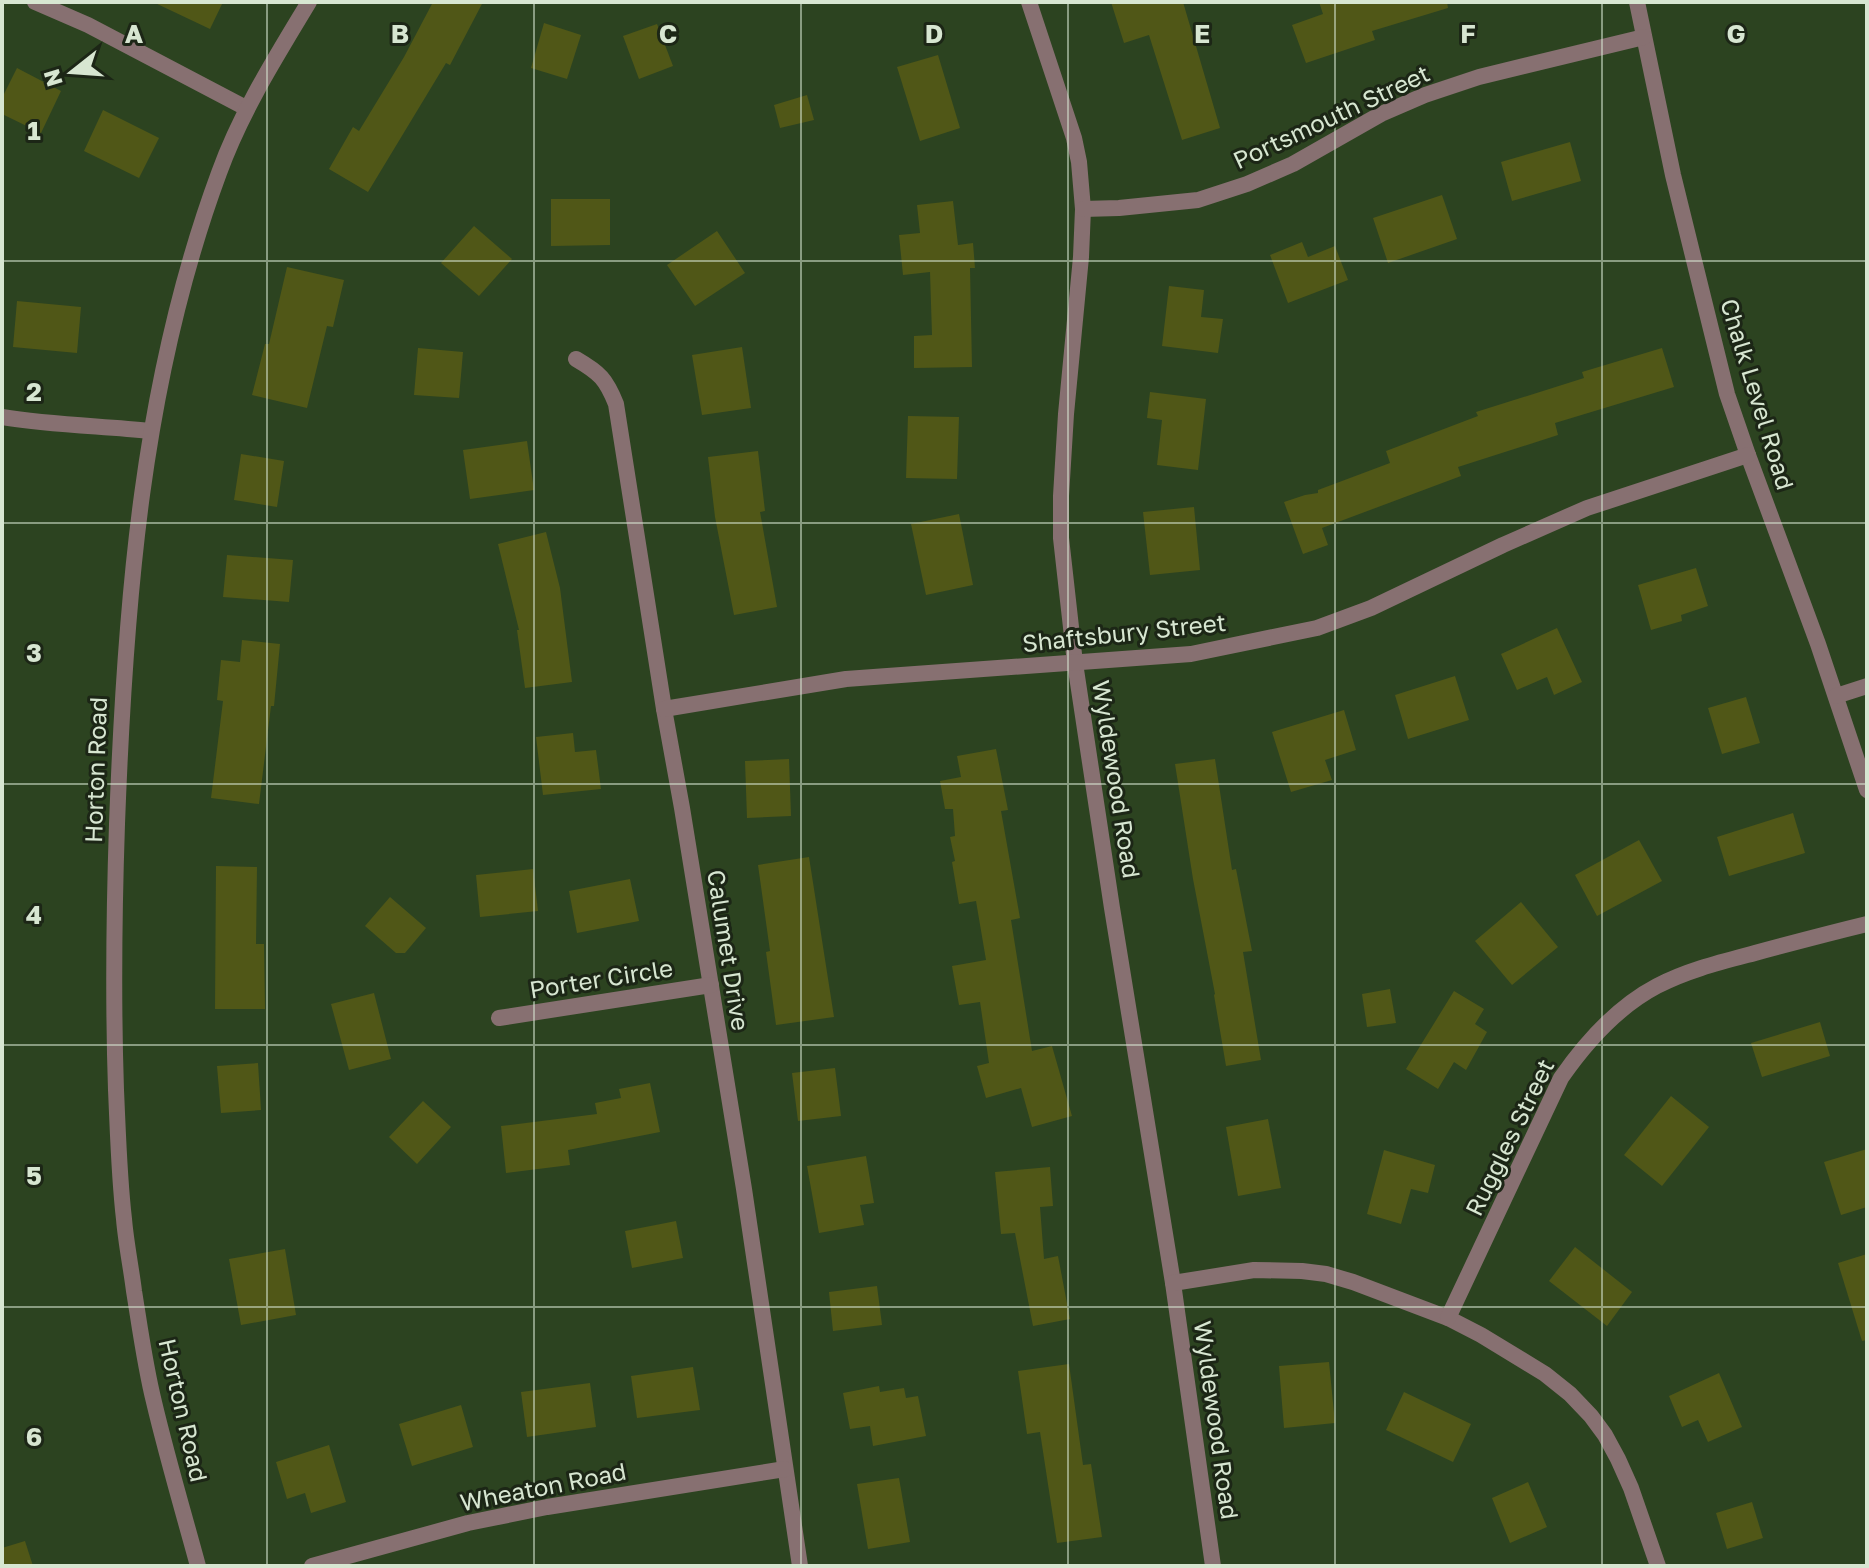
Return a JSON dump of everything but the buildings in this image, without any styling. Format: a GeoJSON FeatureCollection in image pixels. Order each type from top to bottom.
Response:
{"type":"FeatureCollection","features":[{"type":"Feature","properties":{"kind":"street"},"geometry":{"type":"LineString","coordinates":[[35,2],[88,25],[246,108]]}},
{"type":"Feature","properties":{"kind":"street","name":"Horton Road"},"geometry":{"type":"LineString","coordinates":[[198,1566],[153,1400],[124,1221],[115,1036],[114,906],[120,720],[135,540],[150,431],[195,242],[219,171],[246,108],[309,2]]}},
{"type":"Feature","properties":{"kind":"street","name":"Wyldewood Road"},"geometry":{"type":"LineString","coordinates":[[1029,2],[1074,138],[1083,209],[1061,496],[1061,538],[1075,663],[1173,1283],[1213,1566]]}},
{"type":"Feature","properties":{"kind":"street","name":"Chalk Level Road"},"geometry":{"type":"LineString","coordinates":[[1637,2],[1680,204],[1727,394],[1818,644],[1867,790]]}},
{"type":"Feature","properties":{"kind":"street","name":"Portsmouth Street"},"geometry":{"type":"LineString","coordinates":[[1083,209],[1198,200],[1247,184],[1293,164],[1381,114],[1425,95],[1479,77],[1644,37]]}},
{"type":"Feature","properties":{"kind":"street","name":"Calumet Drive"},"geometry":{"type":"LineString","coordinates":[[576,359],[595,370],[608,385],[616,404],[741,1174],[800,1566]]}},
{"type":"Feature","properties":{"kind":"street"},"geometry":{"type":"LineString","coordinates":[[2,417],[150,431]]}},
{"type":"Feature","properties":{"kind":"street","name":"Shaftsbury Street"},"geometry":{"type":"LineString","coordinates":[[664,709],[846,679],[1191,654],[1317,628],[1371,608],[1587,508],[1748,455]]}},
{"type":"Feature","properties":{"kind":"street"},"geometry":{"type":"LineString","coordinates":[[1836,696],[1867,686]]}},
{"type":"Feature","properties":{"kind":"street","name":"Ruggles Street"},"geometry":{"type":"LineString","coordinates":[[1448,1318],[1561,1078],[1578,1054],[1612,1018],[1654,987],[1678,975],[1867,924]]}},
{"type":"Feature","properties":{"kind":"street","name":"Porter Circle"},"geometry":{"type":"LineString","coordinates":[[499,1018],[711,985]]}},
{"type":"Feature","properties":{"kind":"street"},"geometry":{"type":"LineString","coordinates":[[1173,1283],[1254,1270],[1326,1274],[1448,1318],[1545,1374],[1570,1394],[1605,1435],[1631,1488],[1658,1566]]}},
{"type":"Feature","properties":{"kind":"street","name":"Wheaton Road"},"geometry":{"type":"LineString","coordinates":[[312,1566],[468,1523],[547,1507],[785,1469]]}}]}
